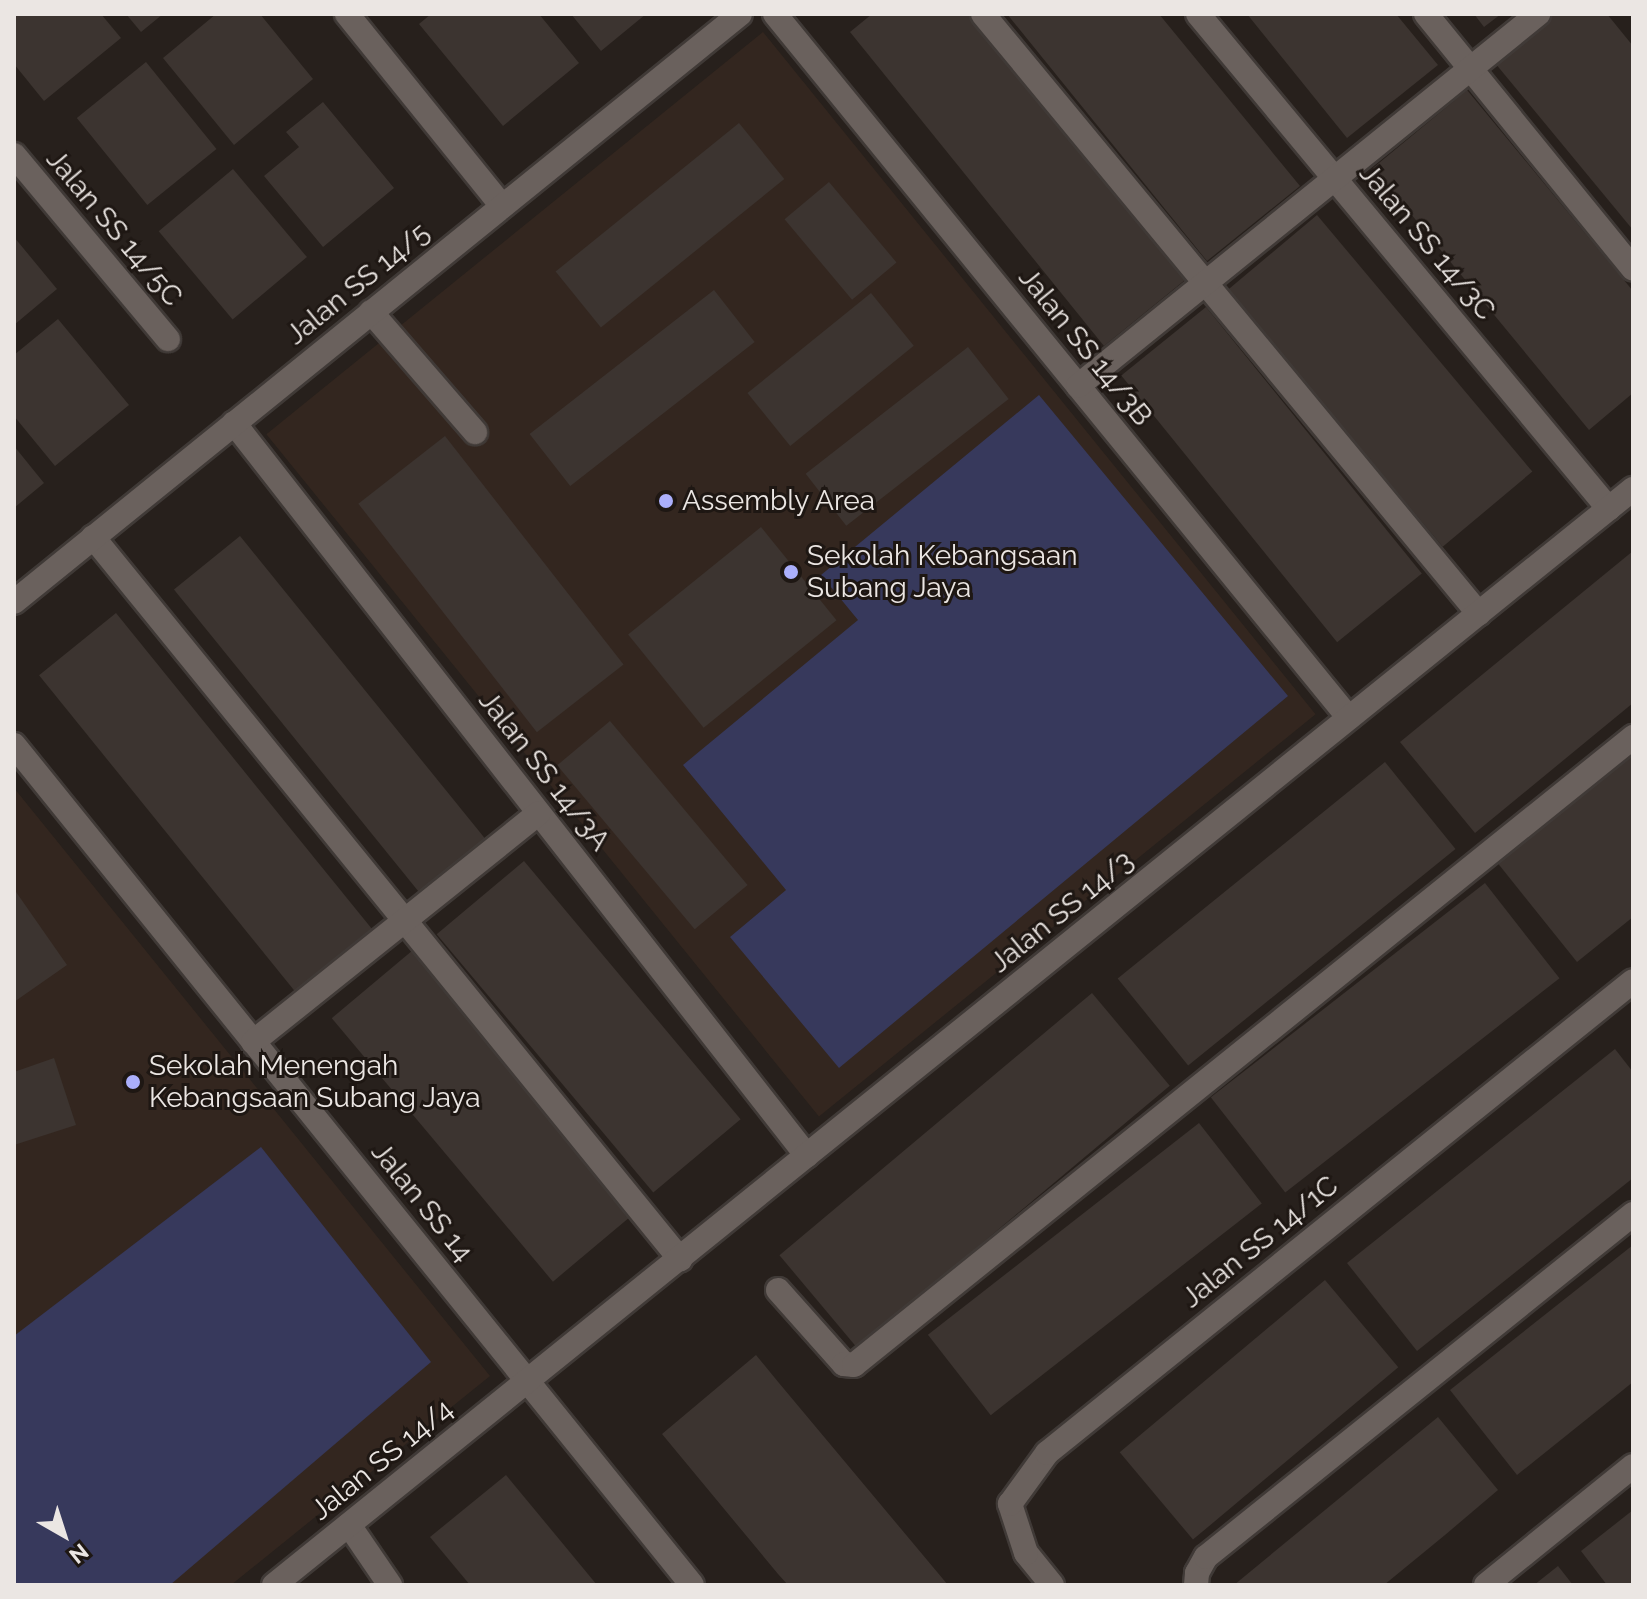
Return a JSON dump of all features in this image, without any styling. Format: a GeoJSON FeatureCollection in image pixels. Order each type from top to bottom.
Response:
{"type":"FeatureCollection","features":[{"type":"Feature","properties":{"kind":"street"},"geometry":{"type":"LineString","coordinates":[[347,14],[502,206]]}},
{"type":"Feature","properties":{"kind":"street","name":"Jalan SS 14/5"},"geometry":{"type":"LineString","coordinates":[[14,602],[740,14]]}},
{"type":"Feature","properties":{"kind":"street","name":"Jalan SS 14/3B"},"geometry":{"type":"LineString","coordinates":[[775,14],[1349,718]]}},
{"type":"Feature","properties":{"kind":"street"},"geometry":{"type":"LineString","coordinates":[[983,14],[1479,614]]}},
{"type":"Feature","properties":{"kind":"street","name":"Jalan SS 14/3C"},"geometry":{"type":"LineString","coordinates":[[1198,14],[1609,509]]}},
{"type":"Feature","properties":{"kind":"street"},"geometry":{"type":"LineString","coordinates":[[1426,14],[1633,269]]}},
{"type":"Feature","properties":{"kind":"street"},"geometry":{"type":"LineString","coordinates":[[1078,386],[1538,14]]}},
{"type":"Feature","properties":{"kind":"street","name":"Jalan SS 14/5C"},"geometry":{"type":"LineString","coordinates":[[14,155],[168,339]]}},
{"type":"Feature","properties":{"kind":"street"},"geometry":{"type":"LineString","coordinates":[[371,312],[475,432]]}},
{"type":"Feature","properties":{"kind":"street","name":"Jalan SS 14/3A"},"geometry":{"type":"LineString","coordinates":[[234,423],[807,1156]]}},
{"type":"Feature","properties":{"kind":"street","name":"Jalan SS 14/3"},"geometry":{"type":"LineString","coordinates":[[528,1381],[1633,489]]}},
{"type":"Feature","properties":{"kind":"street"},"geometry":{"type":"LineString","coordinates":[[93,537],[680,1259]]}},
{"type":"Feature","properties":{"kind":"street"},"geometry":{"type":"LineString","coordinates":[[778,1290],[844,1364],[854,1365],[1633,737]]}},
{"type":"Feature","properties":{"kind":"street","name":"Jalan SS 14"},"geometry":{"type":"LineString","coordinates":[[14,745],[692,1585]]}},
{"type":"Feature","properties":{"kind":"street"},"geometry":{"type":"LineString","coordinates":[[253,1042],[539,813]]}},
{"type":"Feature","properties":{"kind":"street","name":"Jalan SS 14/1C"},"geometry":{"type":"LineString","coordinates":[[1052,1585],[1026,1553],[1010,1504],[1047,1453],[1633,981]]}},
{"type":"Feature","properties":{"kind":"street"},"geometry":{"type":"LineString","coordinates":[[1196,1585],[1197,1573],[1206,1557],[1633,1214]]}},
{"type":"Feature","properties":{"kind":"street","name":"Jalan SS 14/4"},"geometry":{"type":"LineString","coordinates":[[274,1585],[528,1381]]}},
{"type":"Feature","properties":{"kind":"street"},"geometry":{"type":"LineString","coordinates":[[1486,1585],[1633,1466]]}},
{"type":"Feature","properties":{"kind":"street"},"geometry":{"type":"LineString","coordinates":[[349,1525],[390,1585]]}},
{"type":"Feature","properties":{"kind":"shaded area","name":"Sekolah Kebangsaan Subang Jaya"},"geometry":{"type":"Polygon","coordinates":[[[763,32],[1316,714],[819,1116],[266,434],[763,32]]]}},
{"type":"Feature","properties":{"kind":"shaded area"},"geometry":{"type":"Polygon","coordinates":[[[1039,395],[1288,696],[839,1068],[730,937],[786,890],[683,765],[858,620],[821,575],[1039,395]]]}},
{"type":"Feature","properties":{"kind":"shaded area","name":"Sekolah Menengah Kebangsaan Subang Jaya"},"geometry":{"type":"Polygon","coordinates":[[[14,788],[490,1376],[231,1585],[14,1585],[14,788]]]}},
{"type":"Feature","properties":{"kind":"shaded area"},"geometry":{"type":"Polygon","coordinates":[[[261,1147],[431,1362],[170,1585],[14,1585],[14,1336],[261,1147]]]}},
{"type":"Feature","properties":{"kind":"building"},"geometry":{"type":"Polygon","coordinates":[[[14,14],[101,14],[121,38],[44,101],[14,64],[14,14]]]}},
{"type":"Feature","properties":{"kind":"building"},"geometry":{"type":"Polygon","coordinates":[[[126,14],[163,14],[141,32],[126,14]]]}},
{"type":"Feature","properties":{"kind":"building"},"geometry":{"type":"Polygon","coordinates":[[[216,14],[260,14],[313,79],[234,145],[163,58],[216,14]]]}},
{"type":"Feature","properties":{"kind":"building"},"geometry":{"type":"Polygon","coordinates":[[[431,14],[539,14],[579,63],[503,126],[419,24],[431,14]]]}},
{"type":"Feature","properties":{"kind":"building"},"geometry":{"type":"Polygon","coordinates":[[[571,14],[646,14],[601,51],[571,14]]]}},
{"type":"Feature","properties":{"kind":"building"},"geometry":{"type":"Polygon","coordinates":[[[872,14],[969,14],[1185,280],[1104,346],[850,32],[872,14]]]}},
{"type":"Feature","properties":{"kind":"building"},"geometry":{"type":"Polygon","coordinates":[[[1007,14],[1159,14],[1300,186],[1207,261],[1007,14]]]}},
{"type":"Feature","properties":{"kind":"building"},"geometry":{"type":"Polygon","coordinates":[[[1247,14],[1396,14],[1438,65],[1347,138],[1247,14]]]}},
{"type":"Feature","properties":{"kind":"building"},"geometry":{"type":"Polygon","coordinates":[[[1474,14],[1501,14],[1484,27],[1474,14]]]}},
{"type":"Feature","properties":{"kind":"building"},"geometry":{"type":"Polygon","coordinates":[[[1554,14],[1607,14],[1633,46],[1633,230],[1495,63],[1554,14]]]}},
{"type":"Feature","properties":{"kind":"building"},"geometry":{"type":"Polygon","coordinates":[[[146,62],[216,149],[147,205],[77,118],[146,62]]]}},
{"type":"Feature","properties":{"kind":"building"},"geometry":{"type":"Polygon","coordinates":[[[1467,90],[1633,291],[1633,393],[1589,430],[1373,168],[1467,90]]]}},
{"type":"Feature","properties":{"kind":"building"},"geometry":{"type":"Polygon","coordinates":[[[323,102],[394,188],[323,247],[264,176],[299,147],[286,132],[323,102]]]}},
{"type":"Feature","properties":{"kind":"building"},"geometry":{"type":"Polygon","coordinates":[[[739,123],[784,179],[601,327],[556,272],[739,123]]]}},
{"type":"Feature","properties":{"kind":"building"},"geometry":{"type":"Polygon","coordinates":[[[233,169],[307,257],[233,319],[159,231],[233,169]]]}},
{"type":"Feature","properties":{"kind":"building"},"geometry":{"type":"Polygon","coordinates":[[[829,182],[896,262],[852,300],[785,219],[829,182]]]}},
{"type":"Feature","properties":{"kind":"building"},"geometry":{"type":"Polygon","coordinates":[[[1317,215],[1532,472],[1443,547],[1227,290],[1317,215]]]}},
{"type":"Feature","properties":{"kind":"building"},"geometry":{"type":"Polygon","coordinates":[[[14,237],[57,289],[14,325],[14,237]]]}},
{"type":"Feature","properties":{"kind":"building"},"geometry":{"type":"Polygon","coordinates":[[[714,290],[755,342],[570,486],[530,434],[714,290]]]}},
{"type":"Feature","properties":{"kind":"building"},"geometry":{"type":"Polygon","coordinates":[[[871,293],[914,346],[790,446],[747,393],[871,293]]]}},
{"type":"Feature","properties":{"kind":"building"},"geometry":{"type":"Polygon","coordinates":[[[1206,307],[1422,574],[1337,642],[1121,376],[1206,307]]]}},
{"type":"Feature","properties":{"kind":"building"},"geometry":{"type":"Polygon","coordinates":[[[58,319],[129,405],[55,466],[14,416],[14,355],[58,319]]]}},
{"type":"Feature","properties":{"kind":"building"},"geometry":{"type":"Polygon","coordinates":[[[968,347],[1009,399],[846,526],[806,474],[968,347]]]}},
{"type":"Feature","properties":{"kind":"building"},"geometry":{"type":"Polygon","coordinates":[[[445,436],[624,665],[537,732],[358,504],[445,436]]]}},
{"type":"Feature","properties":{"kind":"building"},"geometry":{"type":"Polygon","coordinates":[[[14,446],[44,483],[14,508],[14,446]]]}},
{"type":"Feature","properties":{"kind":"building"},"geometry":{"type":"Polygon","coordinates":[[[761,527],[837,620],[704,728],[628,635],[761,527]]]}},
{"type":"Feature","properties":{"kind":"building"},"geometry":{"type":"Polygon","coordinates":[[[240,536],[490,845],[424,899],[174,589],[240,536]]]}},
{"type":"Feature","properties":{"kind":"building"},"geometry":{"type":"Polygon","coordinates":[[[1633,551],[1633,703],[1475,833],[1400,742],[1633,551]]]}},
{"type":"Feature","properties":{"kind":"building"},"geometry":{"type":"Polygon","coordinates":[[[116,613],[380,939],[303,1001],[39,675],[116,613]]]}},
{"type":"Feature","properties":{"kind":"building"},"geometry":{"type":"Polygon","coordinates":[[[610,721],[748,885],[695,929],[557,765],[610,721]]]}},
{"type":"Feature","properties":{"kind":"building"},"geometry":{"type":"Polygon","coordinates":[[[1633,752],[1633,917],[1577,962],[1496,861],[1633,752]]]}},
{"type":"Feature","properties":{"kind":"building"},"geometry":{"type":"Polygon","coordinates":[[[1385,762],[1455,849],[1188,1066],[1118,978],[1385,762]]]}},
{"type":"Feature","properties":{"kind":"building"},"geometry":{"type":"Polygon","coordinates":[[[524,861],[741,1119],[653,1192],[437,934],[524,861]]]}},
{"type":"Feature","properties":{"kind":"building"},"geometry":{"type":"Polygon","coordinates":[[[1485,883],[1559,978],[1285,1193],[1211,1097],[1485,883]]]}},
{"type":"Feature","properties":{"kind":"building"},"geometry":{"type":"Polygon","coordinates":[[[14,889],[67,965],[14,1002],[14,889]]]}},
{"type":"Feature","properties":{"kind":"building"},"geometry":{"type":"Polygon","coordinates":[[[413,950],[634,1214],[553,1282],[332,1018],[413,950]]]}},
{"type":"Feature","properties":{"kind":"building"},"geometry":{"type":"Polygon","coordinates":[[[1092,993],[1170,1086],[857,1348],[779,1255],[1092,993]]]}},
{"type":"Feature","properties":{"kind":"building"},"geometry":{"type":"Polygon","coordinates":[[[1615,1049],[1633,1072],[1633,1178],[1417,1351],[1347,1263],[1615,1049]]]}},
{"type":"Feature","properties":{"kind":"building"},"geometry":{"type":"Polygon","coordinates":[[[54,1058],[76,1125],[14,1145],[14,1072],[54,1058]]]}},
{"type":"Feature","properties":{"kind":"building"},"geometry":{"type":"Polygon","coordinates":[[[1199,1123],[1262,1203],[991,1415],[928,1335],[1199,1123]]]}},
{"type":"Feature","properties":{"kind":"building"},"geometry":{"type":"Polygon","coordinates":[[[1633,1245],[1633,1382],[1517,1475],[1450,1390],[1633,1245]]]}},
{"type":"Feature","properties":{"kind":"building"},"geometry":{"type":"Polygon","coordinates":[[[1325,1280],[1398,1367],[1193,1540],[1120,1452],[1325,1280]]]}},
{"type":"Feature","properties":{"kind":"building"},"geometry":{"type":"Polygon","coordinates":[[[756,1355],[948,1585],[788,1585],[778,1574],[662,1434],[756,1355]]]}},
{"type":"Feature","properties":{"kind":"building"},"geometry":{"type":"Polygon","coordinates":[[[1438,1417],[1498,1490],[1445,1535],[1384,1585],[1234,1585],[1438,1417]]]}},
{"type":"Feature","properties":{"kind":"building"},"geometry":{"type":"Polygon","coordinates":[[[506,1475],[597,1585],[470,1585],[430,1537],[506,1475]]]}},
{"type":"Feature","properties":{"kind":"building"},"geometry":{"type":"Polygon","coordinates":[[[1633,1510],[1633,1585],[1607,1585],[1581,1551],[1633,1510]]]}},
{"type":"Feature","properties":{"kind":"building"},"geometry":{"type":"Polygon","coordinates":[[[1558,1566],[1573,1585],[1534,1585],[1558,1566]]]}},
{"type":"Feature","properties":{"kind":"place","name":"Assembly Area"},"geometry":{"type":"Point","coordinates":[666,501]}},
{"type":"Feature","properties":{"kind":"place","name":"Sekolah Kebangsaan Subang Jaya"},"geometry":{"type":"Point","coordinates":[791,572]}},
{"type":"Feature","properties":{"kind":"place","name":"Sekolah Menengah Kebangsaan Subang Jaya"},"geometry":{"type":"Point","coordinates":[133,1082]}}]}
